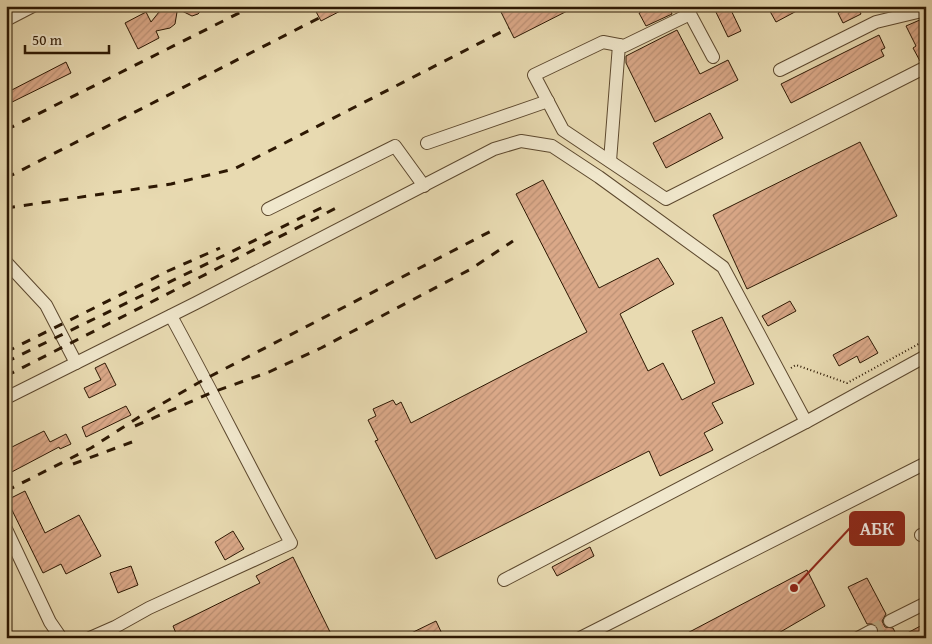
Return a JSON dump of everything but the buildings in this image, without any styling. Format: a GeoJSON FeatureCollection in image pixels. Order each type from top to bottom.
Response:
{"type":"FeatureCollection","features":[{"type":"Feature","properties":{"kind":"street"},"geometry":{"type":"LineString","coordinates":[[6,20],[33,6]]}},
{"type":"Feature","properties":{"kind":"street"},"geometry":{"type":"LineString","coordinates":[[780,70],[876,22],[926,10]]}},
{"type":"Feature","properties":{"kind":"street"},"geometry":{"type":"LineString","coordinates":[[713,57],[690,14],[624,46],[603,42],[534,75],[563,130],[666,199],[926,67]]}},
{"type":"Feature","properties":{"kind":"street"},"geometry":{"type":"LineString","coordinates":[[610,161],[619,45]]}},
{"type":"Feature","properties":{"kind":"street"},"geometry":{"type":"LineString","coordinates":[[427,143],[548,101]]}},
{"type":"Feature","properties":{"kind":"street"},"geometry":{"type":"LineString","coordinates":[[6,398],[171,316],[494,149],[521,141],[552,146],[599,177],[723,268],[806,422]]}},
{"type":"Feature","properties":{"kind":"street"},"geometry":{"type":"LineString","coordinates":[[268,209],[395,146],[424,186]]}},
{"type":"Feature","properties":{"kind":"street"},"geometry":{"type":"LineString","coordinates":[[6,262],[46,305],[76,363]]}},
{"type":"Feature","properties":{"kind":"street"},"geometry":{"type":"LineString","coordinates":[[90,638],[149,608],[291,543],[249,466],[213,392],[171,316]]}},
{"type":"Feature","properties":{"kind":"street"},"geometry":{"type":"LineString","coordinates":[[504,580],[806,422],[926,356]]}},
{"type":"Feature","properties":{"kind":"street"},"geometry":{"type":"LineString","coordinates":[[580,638],[926,462]]}},
{"type":"Feature","properties":{"kind":"street"},"geometry":{"type":"LineString","coordinates":[[6,529],[50,622],[61,638]]}},
{"type":"Feature","properties":{"kind":"street"},"geometry":{"type":"LineString","coordinates":[[890,621],[926,603]]}},
{"type":"Feature","properties":{"kind":"street"},"geometry":{"type":"LineString","coordinates":[[858,638],[871,631]]}},
{"type":"Feature","properties":{"kind":"path"},"geometry":{"type":"LineString","coordinates":[[780,374],[796,366],[847,383],[926,340]]}},
{"type":"Feature","properties":{"kind":"tunnel"},"geometry":{"type":"LineString","coordinates":[[871,631],[890,621]]}},
{"type":"Feature","properties":{"kind":"railway"},"geometry":{"type":"LineString","coordinates":[[6,130],[253,6]]}},
{"type":"Feature","properties":{"kind":"railway"},"geometry":{"type":"LineString","coordinates":[[6,178],[319,18]]}},
{"type":"Feature","properties":{"kind":"railway"},"geometry":{"type":"LineString","coordinates":[[6,208],[171,184],[234,169],[509,28]]}},
{"type":"Feature","properties":{"kind":"railway"},"geometry":{"type":"LineString","coordinates":[[6,376],[342,205]]}},
{"type":"Feature","properties":{"kind":"railway"},"geometry":{"type":"LineString","coordinates":[[6,362],[325,206]]}},
{"type":"Feature","properties":{"kind":"railway"},"geometry":{"type":"LineString","coordinates":[[6,491],[91,448],[139,417],[205,379],[497,228]]}},
{"type":"Feature","properties":{"kind":"railway"},"geometry":{"type":"LineString","coordinates":[[135,426],[213,392],[269,372],[321,348],[471,269],[513,241]]}},
{"type":"Feature","properties":{"kind":"railway"},"geometry":{"type":"LineString","coordinates":[[6,352],[168,271],[220,248]]}},
{"type":"Feature","properties":{"kind":"railway"},"geometry":{"type":"LineString","coordinates":[[73,464],[140,439]]}},
{"type":"Feature","properties":{"kind":"place","name":"АБК"},"geometry":{"type":"Point","coordinates":[794,588]}}]}
